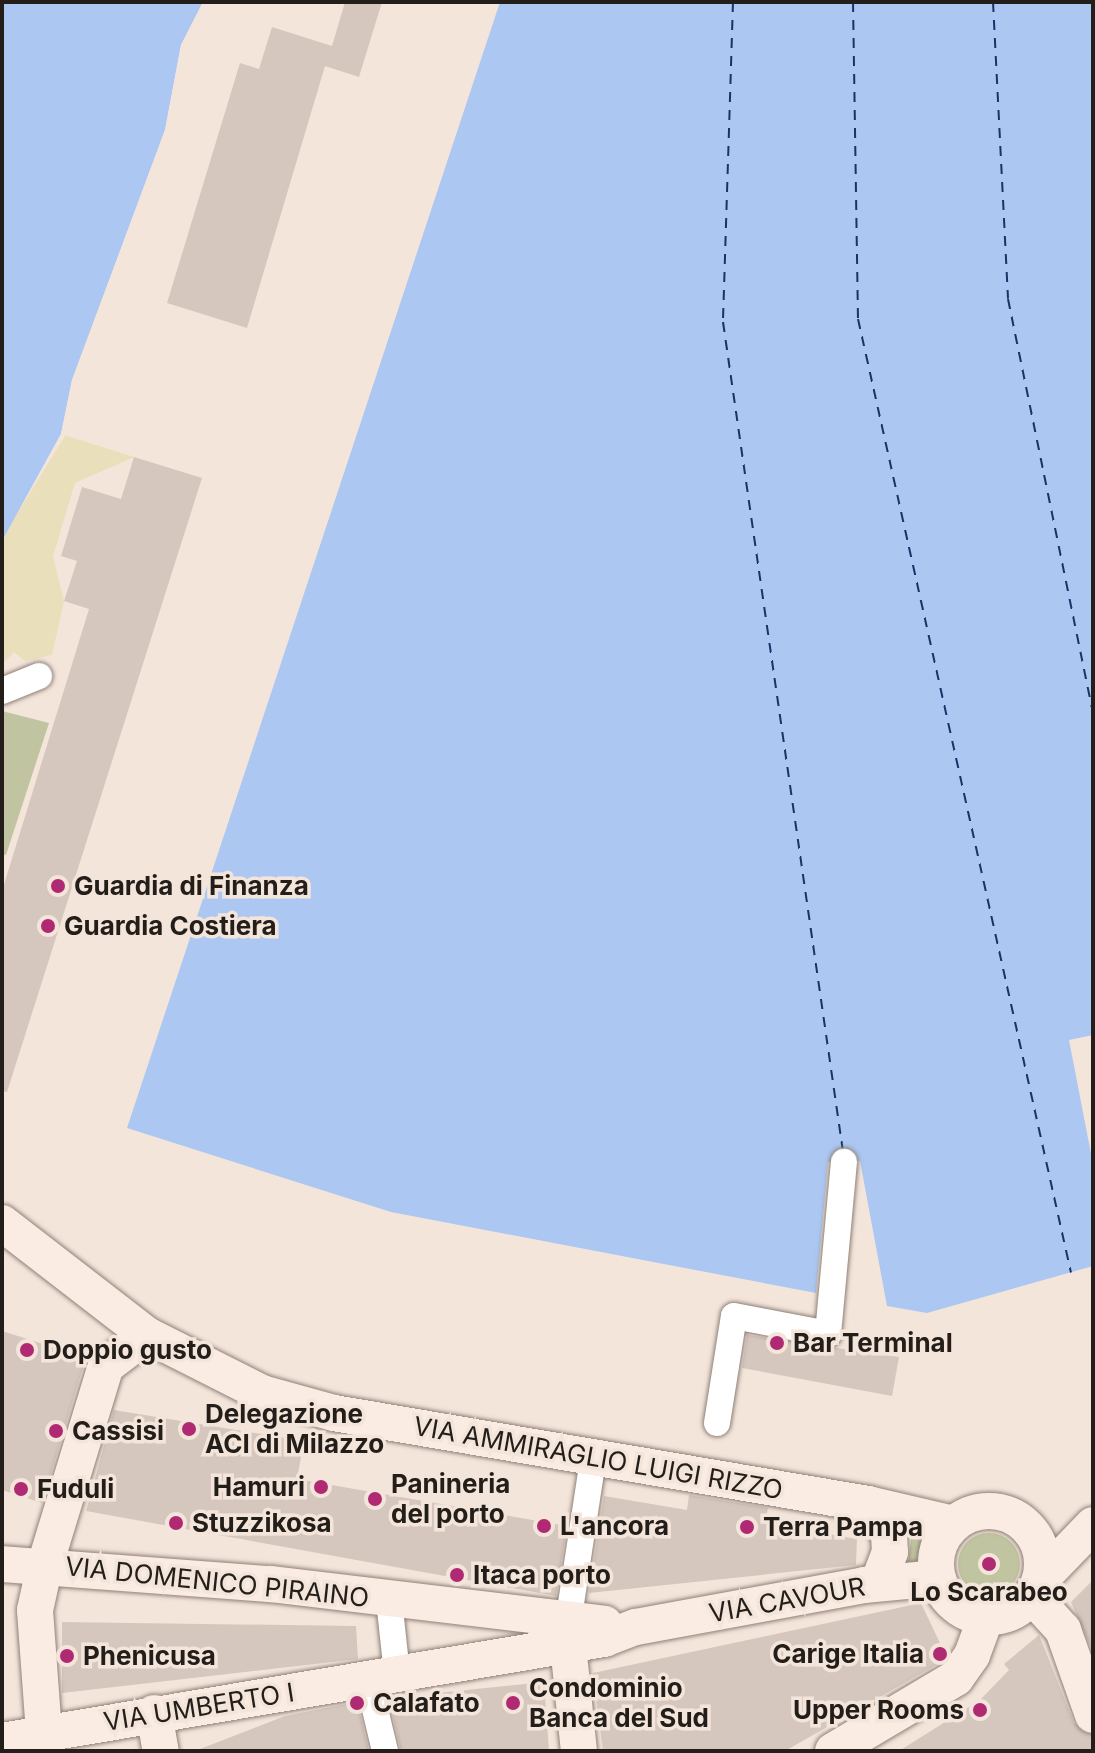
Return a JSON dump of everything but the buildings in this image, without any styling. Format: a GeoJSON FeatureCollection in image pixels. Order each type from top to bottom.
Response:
{"type":"FeatureCollection","features":[{"type":"Feature","properties":{"kind":"street"},"geometry":{"type":"LineString","coordinates":[[2,691],[39,676]]}},
{"type":"Feature","properties":{"kind":"street"},"geometry":{"type":"LineString","coordinates":[[717,1423],[734,1316],[828,1334],[844,1162]]}},
{"type":"Feature","properties":{"kind":"street","name":"VIA AMMIRAGLIO LUIGI RIZZO"},"geometry":{"type":"LineString","coordinates":[[5,1223],[147,1335],[262,1393],[334,1413],[868,1504],[953,1524]]}},
{"type":"Feature","properties":{"kind":"street"},"geometry":{"type":"LineString","coordinates":[[44,1733],[35,1610],[45,1565],[106,1366],[147,1335]]}},
{"type":"Feature","properties":{"kind":"street"},"geometry":{"type":"LineString","coordinates":[[579,1751],[568,1634],[593,1459]]}},
{"type":"Feature","properties":{"kind":"street"},"geometry":{"type":"LineString","coordinates":[[868,1504],[889,1534],[890,1552],[878,1583]]}},
{"type":"Feature","properties":{"kind":"street"},"geometry":{"type":"LineString","coordinates":[[1093,1525],[1036,1587],[1012,1612],[986,1617],[961,1609],[938,1578],[938,1549],[953,1524],[974,1513],[996,1511],[1031,1531],[1043,1562],[1036,1587],[1063,1630],[1093,1715]]}},
{"type":"Feature","properties":{"kind":"street"},"geometry":{"type":"LineString","coordinates":[[1031,1531],[1093,1518]]}},
{"type":"Feature","properties":{"kind":"street"},"geometry":{"type":"LineString","coordinates":[[2,1547],[45,1565]]}},
{"type":"Feature","properties":{"kind":"street","name":"VIA DOMENICO PIRAINO"},"geometry":{"type":"LineString","coordinates":[[2,1564],[271,1584],[389,1600],[568,1634]]}},
{"type":"Feature","properties":{"kind":"street","name":"VIA CAVOUR"},"geometry":{"type":"LineString","coordinates":[[568,1634],[636,1627],[878,1583],[938,1578]]}},
{"type":"Feature","properties":{"kind":"street"},"geometry":{"type":"LineString","coordinates":[[385,1751],[382,1677],[389,1600]]}},
{"type":"Feature","properties":{"kind":"street"},"geometry":{"type":"LineString","coordinates":[[833,1751],[956,1678],[986,1617]]}},
{"type":"Feature","properties":{"kind":"street","name":"VIA UMBERTO I"},"geometry":{"type":"LineString","coordinates":[[2,1741],[382,1677],[568,1634]]}},
{"type":"Feature","properties":{"kind":"street"},"geometry":{"type":"LineString","coordinates":[[154,1713],[161,1751]]}},
{"type":"Feature","properties":{"kind":"green space"},"geometry":{"type":"Polygon","coordinates":[[[2,711],[49,723],[6,855],[2,854],[2,711]]]}},
{"type":"Feature","properties":{"kind":"green space"},"geometry":{"type":"Polygon","coordinates":[[[912,1533],[923,1533],[917,1566],[908,1562],[912,1533]]]}},
{"type":"Feature","properties":{"kind":"green space"},"geometry":{"type":"Polygon","coordinates":[[[989,1533],[1011,1542],[1020,1564],[1011,1586],[989,1595],[967,1586],[958,1564],[967,1542],[989,1533]]]}},
{"type":"Feature","properties":{"kind":"sand"},"geometry":{"type":"Polygon","coordinates":[[[61,434],[134,457],[75,483],[53,556],[64,601],[52,655],[25,661],[14,652],[2,664],[2,541],[61,434]]]}},
{"type":"Feature","properties":{"kind":"water"},"geometry":{"type":"Polygon","coordinates":[[[2,2],[203,2],[181,45],[165,130],[72,380],[61,434],[2,541],[2,2]]]}},
{"type":"Feature","properties":{"kind":"water"},"geometry":{"type":"Polygon","coordinates":[[[500,2],[1093,2],[1093,1035],[1069,1040],[1093,1164],[1093,1266],[927,1313],[887,1306],[860,1161],[828,1162],[816,1293],[391,1212],[127,1128],[500,2]]]}},
{"type":"Feature","properties":{"kind":"pier"},"geometry":{"type":"Polygon","coordinates":[[[203,2],[207,2],[185,46],[169,131],[76,381],[65,436],[17,514],[61,434],[72,380],[165,130],[181,45],[203,2]]]}},
{"type":"Feature","properties":{"kind":"ferry route"},"geometry":{"type":"LineString","coordinates":[[733,2],[723,322],[843,1152]]}},
{"type":"Feature","properties":{"kind":"ferry route"},"geometry":{"type":"LineString","coordinates":[[853,2],[858,319],[1071,1273]]}},
{"type":"Feature","properties":{"kind":"ferry route"},"geometry":{"type":"LineString","coordinates":[[993,2],[1008,299],[1093,712]]}},
{"type":"Feature","properties":{"kind":"place","name":"Guardia di Finanza"},"geometry":{"type":"Point","coordinates":[58,886]}},
{"type":"Feature","properties":{"kind":"place","name":"Guardia Costiera"},"geometry":{"type":"Point","coordinates":[48,926]}},
{"type":"Feature","properties":{"kind":"place","name":"Bar Terminal"},"geometry":{"type":"Point","coordinates":[777,1343]}},
{"type":"Feature","properties":{"kind":"place","name":"Doppio gusto"},"geometry":{"type":"Point","coordinates":[27,1350]}},
{"type":"Feature","properties":{"kind":"place","name":"Delegazione ACI di Milazzo"},"geometry":{"type":"Point","coordinates":[189,1429]}},
{"type":"Feature","properties":{"kind":"place","name":"Cassisi"},"geometry":{"type":"Point","coordinates":[56,1431]}},
{"type":"Feature","properties":{"kind":"place","name":"Hamuri"},"geometry":{"type":"Point","coordinates":[321,1487]}},
{"type":"Feature","properties":{"kind":"place","name":"Fuduli"},"geometry":{"type":"Point","coordinates":[21,1489]}},
{"type":"Feature","properties":{"kind":"place","name":"Panineria del porto"},"geometry":{"type":"Point","coordinates":[375,1499]}},
{"type":"Feature","properties":{"kind":"place","name":"Stuzzikosa"},"geometry":{"type":"Point","coordinates":[176,1523]}},
{"type":"Feature","properties":{"kind":"place","name":"L'ancora"},"geometry":{"type":"Point","coordinates":[544,1526]}},
{"type":"Feature","properties":{"kind":"place","name":"Terra Pampa"},"geometry":{"type":"Point","coordinates":[747,1527]}},
{"type":"Feature","properties":{"kind":"place","name":"Lo Scarabeo"},"geometry":{"type":"Point","coordinates":[989,1564]}},
{"type":"Feature","properties":{"kind":"place","name":"Itaca porto"},"geometry":{"type":"Point","coordinates":[457,1575]}},
{"type":"Feature","properties":{"kind":"place","name":"Carige Italia"},"geometry":{"type":"Point","coordinates":[940,1654]}},
{"type":"Feature","properties":{"kind":"place","name":"Phenicusa"},"geometry":{"type":"Point","coordinates":[67,1656]}},
{"type":"Feature","properties":{"kind":"place","name":"Calafato"},"geometry":{"type":"Point","coordinates":[357,1703]}},
{"type":"Feature","properties":{"kind":"place","name":"Condominio Banca del Sud"},"geometry":{"type":"Point","coordinates":[513,1703]}},
{"type":"Feature","properties":{"kind":"place","name":"Upper Rooms"},"geometry":{"type":"Point","coordinates":[980,1710]}}]}
